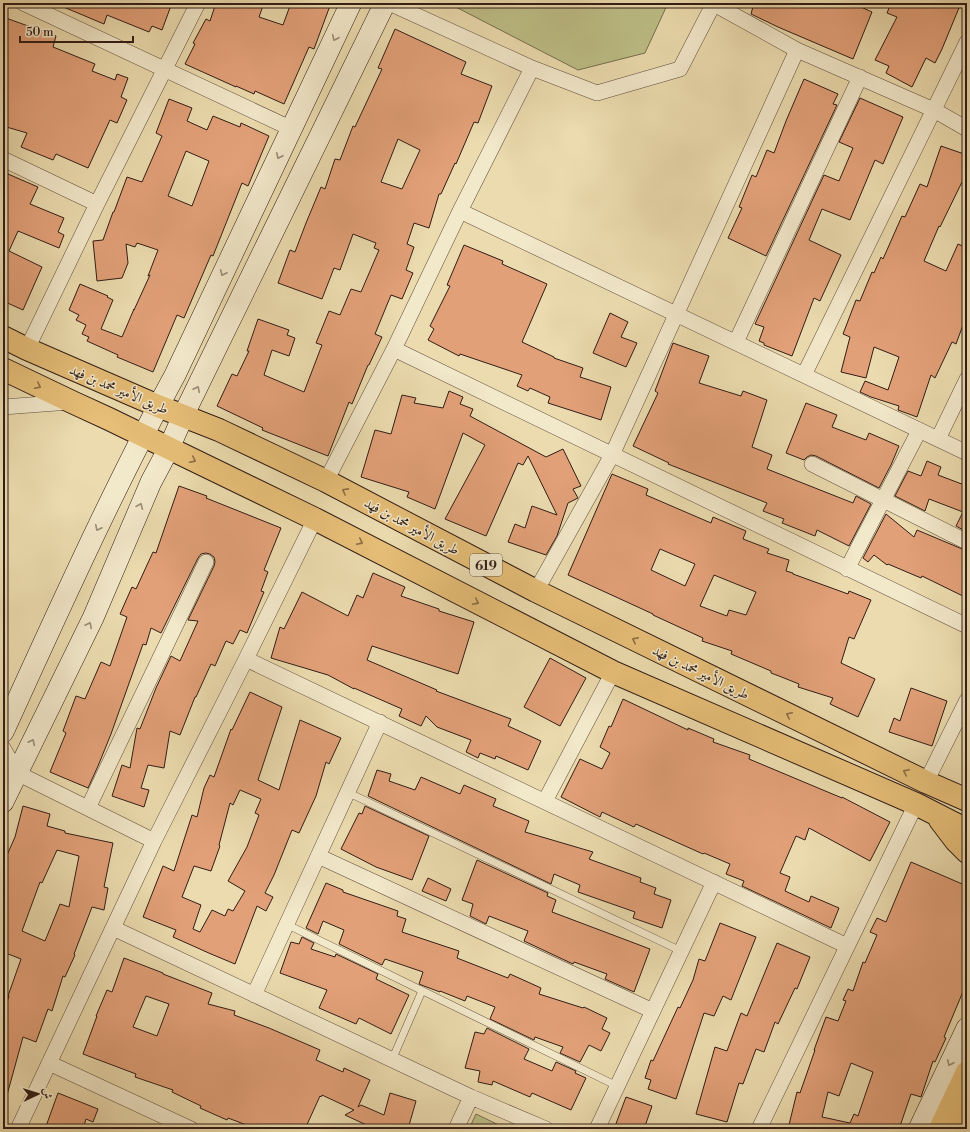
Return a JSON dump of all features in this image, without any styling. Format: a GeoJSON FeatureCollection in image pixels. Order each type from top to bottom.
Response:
{"type":"FeatureCollection","features":[{"type":"Feature","properties":{"kind":"highway","name":"طريق الأمير محمد بن فهد"},"geometry":{"type":"LineString","coordinates":[[3,337],[27,349],[158,406],[219,430],[326,481],[536,592],[926,782],[961,797]]}},
{"type":"Feature","properties":{"kind":"highway","name":"619"},"geometry":{"type":"LineString","coordinates":[[3,369],[315,519],[613,672],[916,804],[967,830]]}},
{"type":"Feature","properties":{"kind":"highway"},"geometry":{"type":"LineString","coordinates":[[937,815],[956,841],[967,852]]}},
{"type":"Feature","properties":{"kind":"highway"},"geometry":{"type":"LineString","coordinates":[[940,1129],[967,1072]]}},
{"type":"Feature","properties":{"kind":"highway"},"geometry":{"type":"LineString","coordinates":[[957,1129],[967,1108]]}},
{"type":"Feature","properties":{"kind":"street"},"geometry":{"type":"LineString","coordinates":[[23,3],[292,129]]}},
{"type":"Feature","properties":{"kind":"street"},"geometry":{"type":"LineString","coordinates":[[27,349],[198,3]]}},
{"type":"Feature","properties":{"kind":"street"},"geometry":{"type":"LineString","coordinates":[[3,732],[80,564],[158,406],[175,375],[351,3]]}},
{"type":"Feature","properties":{"kind":"street"},"geometry":{"type":"LineString","coordinates":[[3,802],[93,618],[151,482],[169,448],[183,416],[385,3]]}},
{"type":"Feature","properties":{"kind":"street"},"geometry":{"type":"LineString","coordinates":[[389,3],[532,68],[597,93],[680,69],[714,4],[797,50],[934,110],[967,129]]}},
{"type":"Feature","properties":{"kind":"street"},"geometry":{"type":"LineString","coordinates":[[804,375],[966,46]]}},
{"type":"Feature","properties":{"kind":"street"},"geometry":{"type":"LineString","coordinates":[[536,592],[612,455],[797,50]]}},
{"type":"Feature","properties":{"kind":"street"},"geometry":{"type":"LineString","coordinates":[[326,481],[394,350],[460,212],[532,68]]}},
{"type":"Feature","properties":{"kind":"street"},"geometry":{"type":"LineString","coordinates":[[736,342],[860,77]]}},
{"type":"Feature","properties":{"kind":"street"},"geometry":{"type":"LineString","coordinates":[[3,159],[98,204]]}},
{"type":"Feature","properties":{"kind":"street"},"geometry":{"type":"LineString","coordinates":[[460,212],[967,453]]}},
{"type":"Feature","properties":{"kind":"street"},"geometry":{"type":"LineString","coordinates":[[394,350],[967,626]]}},
{"type":"Feature","properties":{"kind":"street"},"geometry":{"type":"LineString","coordinates":[[938,439],[967,379]]}},
{"type":"Feature","properties":{"kind":"street"},"geometry":{"type":"LineString","coordinates":[[3,407],[72,402]]}},
{"type":"Feature","properties":{"kind":"street"},"geometry":{"type":"LineString","coordinates":[[847,569],[919,431]]}},
{"type":"Feature","properties":{"kind":"street"},"geometry":{"type":"LineString","coordinates":[[812,464],[967,542]]}},
{"type":"Feature","properties":{"kind":"street"},"geometry":{"type":"LineString","coordinates":[[18,1129],[154,841],[315,519]]}},
{"type":"Feature","properties":{"kind":"street"},"geometry":{"type":"LineString","coordinates":[[88,808],[206,562]]}},
{"type":"Feature","properties":{"kind":"street"},"geometry":{"type":"LineString","coordinates":[[246,659],[847,946]]}},
{"type":"Feature","properties":{"kind":"street"},"geometry":{"type":"LineString","coordinates":[[545,801],[613,672]]}},
{"type":"Feature","properties":{"kind":"street"},"geometry":{"type":"LineString","coordinates":[[926,782],[967,700]]}},
{"type":"Feature","properties":{"kind":"street"},"geometry":{"type":"LineString","coordinates":[[254,995],[380,722]]}},
{"type":"Feature","properties":{"kind":"street"},"geometry":{"type":"LineString","coordinates":[[3,748],[17,773],[154,841]]}},
{"type":"Feature","properties":{"kind":"street"},"geometry":{"type":"LineString","coordinates":[[759,1129],[916,804]]}},
{"type":"Feature","properties":{"kind":"street"},"geometry":{"type":"LineString","coordinates":[[318,856],[653,1011]]}},
{"type":"Feature","properties":{"kind":"street"},"geometry":{"type":"LineString","coordinates":[[598,1129],[714,882]]}},
{"type":"Feature","properties":{"kind":"street"},"geometry":{"type":"LineString","coordinates":[[113,928],[471,1097],[546,1129]]}},
{"type":"Feature","properties":{"kind":"street"},"geometry":{"type":"LineString","coordinates":[[920,1129],[965,1033]]}},
{"type":"Feature","properties":{"kind":"street"},"geometry":{"type":"LineString","coordinates":[[49,1063],[191,1129]]}},
{"type":"Feature","properties":{"kind":"street"},"geometry":{"type":"LineString","coordinates":[[456,1129],[471,1097]]}},
{"type":"Feature","properties":{"kind":"lane"},"geometry":{"type":"LineString","coordinates":[[347,792],[682,951]]}},
{"type":"Feature","properties":{"kind":"lane"},"geometry":{"type":"LineString","coordinates":[[286,924],[617,1086]]}},
{"type":"Feature","properties":{"kind":"lane"},"geometry":{"type":"LineString","coordinates":[[392,1060],[422,991]]}},
{"type":"Feature","properties":{"kind":"green space"},"geometry":{"type":"Polygon","coordinates":[[[448,3],[668,3],[645,53],[578,70],[448,3]]]}},
{"type":"Feature","properties":{"kind":"green space"},"geometry":{"type":"Polygon","coordinates":[[[476,1114],[507,1129],[469,1129],[476,1114]]]}},
{"type":"Feature","properties":{"kind":"building"},"geometry":{"type":"Polygon","coordinates":[[[54,3],[172,3],[162,30],[152,26],[149,32],[107,15],[104,24],[54,3]]]}},
{"type":"Feature","properties":{"kind":"building"},"geometry":{"type":"Polygon","coordinates":[[[216,3],[264,3],[259,17],[283,25],[291,3],[331,3],[314,49],[309,47],[284,104],[255,91],[254,94],[236,87],[185,64],[195,44],[193,43],[206,19],[210,21],[216,3]]]}},
{"type":"Feature","properties":{"kind":"building"},"geometry":{"type":"Polygon","coordinates":[[[754,3],[852,3],[872,12],[853,59],[751,14],[754,3]]]}},
{"type":"Feature","properties":{"kind":"building"},"geometry":{"type":"Polygon","coordinates":[[[891,3],[961,3],[935,63],[926,58],[912,87],[886,73],[889,66],[875,60],[897,17],[887,13],[891,3]]]}},
{"type":"Feature","properties":{"kind":"building"},"geometry":{"type":"Polygon","coordinates":[[[3,17],[56,36],[53,47],[95,64],[92,71],[115,80],[117,74],[128,78],[121,97],[127,100],[117,123],[110,120],[88,168],[56,154],[53,160],[21,147],[27,133],[3,126],[3,17]]]}},
{"type":"Feature","properties":{"kind":"building"},"geometry":{"type":"Polygon","coordinates":[[[395,29],[466,62],[461,74],[492,86],[478,123],[474,122],[456,164],[455,163],[441,194],[439,194],[429,228],[414,223],[407,244],[414,247],[406,270],[413,273],[402,299],[391,295],[375,334],[382,337],[368,365],[352,404],[349,402],[328,456],[262,430],[263,428],[217,406],[232,374],[237,376],[249,351],[247,351],[258,319],[289,330],[287,335],[295,338],[289,356],[272,350],[264,375],[304,392],[322,345],[316,343],[329,311],[340,315],[351,289],[361,292],[379,250],[374,248],[376,243],[353,234],[340,270],[334,268],[322,299],[278,283],[290,250],[295,252],[321,187],[325,189],[335,159],[340,160],[353,126],[355,127],[382,69],[378,68],[395,29]],[[398,139],[381,182],[402,189],[420,150],[398,139]]]}},
{"type":"Feature","properties":{"kind":"building"},"geometry":{"type":"Polygon","coordinates":[[[804,79],[838,94],[833,104],[837,105],[766,256],[728,238],[742,208],[739,207],[752,175],[756,177],[767,150],[774,153],[804,79]]]}},
{"type":"Feature","properties":{"kind":"building"},"geometry":{"type":"Polygon","coordinates":[[[860,98],[903,117],[883,164],[875,160],[850,220],[822,209],[809,240],[841,255],[820,301],[814,298],[792,356],[764,345],[764,343],[759,341],[764,327],[755,324],[824,175],[839,181],[853,148],[839,142],[860,98]]]}},
{"type":"Feature","properties":{"kind":"building"},"geometry":{"type":"Polygon","coordinates":[[[169,99],[192,108],[187,121],[207,130],[213,116],[240,127],[241,123],[269,136],[248,186],[242,183],[213,256],[211,255],[184,318],[177,315],[153,372],[117,357],[118,355],[87,341],[89,337],[82,334],[86,325],[76,320],[79,315],[69,310],[80,284],[108,296],[107,297],[113,300],[101,329],[122,337],[150,275],[148,276],[158,250],[137,243],[135,247],[126,244],[128,263],[122,278],[97,281],[93,241],[103,240],[127,177],[142,182],[162,136],[156,133],[169,99]],[[186,151],[168,196],[192,206],[209,161],[186,151]]]}},
{"type":"Feature","properties":{"kind":"building"},"geometry":{"type":"Polygon","coordinates":[[[941,146],[967,155],[967,184],[962,182],[940,227],[939,226],[924,261],[946,271],[958,244],[967,248],[967,314],[956,344],[952,342],[935,378],[931,375],[917,417],[898,410],[899,406],[860,392],[865,381],[888,390],[899,357],[874,347],[866,378],[841,372],[850,337],[843,334],[856,300],[860,301],[872,272],[874,273],[881,257],[883,259],[902,216],[905,217],[920,184],[927,187],[941,146]]]}},
{"type":"Feature","properties":{"kind":"building"},"geometry":{"type":"Polygon","coordinates":[[[8,174],[38,187],[30,204],[64,218],[58,232],[64,235],[59,248],[18,231],[9,251],[42,267],[23,310],[3,301],[3,185],[8,174]]]}},
{"type":"Feature","properties":{"kind":"building"},"geometry":{"type":"Polygon","coordinates":[[[464,245],[503,261],[502,264],[547,284],[522,342],[554,358],[583,368],[580,377],[611,387],[601,420],[548,403],[550,397],[530,388],[528,391],[517,386],[522,375],[460,354],[459,356],[428,340],[434,329],[430,326],[450,286],[447,285],[464,245]]]}},
{"type":"Feature","properties":{"kind":"building"},"geometry":{"type":"Polygon","coordinates":[[[610,313],[628,322],[621,337],[637,343],[626,367],[593,353],[610,313]]]}},
{"type":"Feature","properties":{"kind":"building"},"geometry":{"type":"Polygon","coordinates":[[[673,343],[709,356],[699,383],[741,396],[743,391],[767,400],[752,447],[772,455],[767,469],[853,503],[856,496],[871,504],[849,546],[817,530],[815,536],[782,523],[784,519],[763,511],[767,503],[668,464],[669,463],[633,446],[658,393],[655,391],[673,343]]]}},
{"type":"Feature","properties":{"kind":"building"},"geometry":{"type":"Polygon","coordinates":[[[449,391],[463,397],[460,404],[473,409],[470,416],[546,457],[563,449],[581,486],[573,489],[578,498],[568,503],[557,536],[546,555],[508,542],[515,524],[525,528],[532,506],[557,515],[528,456],[523,465],[518,463],[486,536],[445,519],[485,445],[463,433],[435,509],[407,497],[409,492],[361,477],[375,430],[391,434],[402,395],[416,398],[414,403],[443,408],[449,391]]]}},
{"type":"Feature","properties":{"kind":"building"},"geometry":{"type":"Polygon","coordinates":[[[806,403],[837,415],[832,427],[866,440],[869,433],[899,446],[879,488],[816,456],[811,455],[804,460],[786,453],[806,403]]]}},
{"type":"Feature","properties":{"kind":"building"},"geometry":{"type":"Polygon","coordinates":[[[927,461],[941,467],[938,475],[967,486],[967,532],[956,526],[963,512],[929,499],[925,511],[895,496],[908,471],[921,476],[927,461]]]}},
{"type":"Feature","properties":{"kind":"building"},"geometry":{"type":"Polygon","coordinates":[[[612,474],[648,489],[646,495],[711,523],[713,517],[746,531],[743,539],[769,549],[767,553],[789,560],[786,571],[848,594],[849,591],[871,600],[854,639],[849,637],[841,663],[875,679],[858,717],[830,704],[833,698],[798,687],[799,684],[771,673],[771,671],[731,654],[732,651],[702,641],[703,638],[568,575],[612,474]],[[660,549],[651,570],[685,586],[695,564],[660,549]],[[714,575],[700,606],[727,616],[729,610],[746,615],[756,592],[714,575]]]}},
{"type":"Feature","properties":{"kind":"building"},"geometry":{"type":"Polygon","coordinates":[[[179,486],[207,496],[206,498],[281,528],[264,570],[268,572],[261,591],[264,592],[247,633],[240,630],[233,644],[226,641],[215,666],[211,664],[195,697],[180,735],[170,731],[164,768],[148,765],[141,788],[149,790],[144,807],[112,796],[122,765],[130,768],[137,728],[140,729],[156,688],[171,656],[180,661],[198,621],[188,620],[214,566],[214,557],[210,554],[201,554],[198,558],[161,633],[151,628],[146,645],[143,644],[111,734],[88,788],[50,772],[66,733],[63,731],[76,696],[85,699],[101,662],[110,666],[127,617],[120,614],[132,587],[136,589],[153,552],[156,553],[179,486]]]}},
{"type":"Feature","properties":{"kind":"building"},"geometry":{"type":"Polygon","coordinates":[[[886,514],[914,537],[917,530],[967,551],[967,598],[922,576],[921,578],[888,564],[887,565],[874,555],[868,562],[863,558],[886,514]]]}},
{"type":"Feature","properties":{"kind":"building"},"geometry":{"type":"Polygon","coordinates":[[[373,573],[405,587],[401,596],[439,609],[439,611],[474,622],[458,674],[372,646],[367,660],[437,690],[436,691],[511,719],[508,726],[541,741],[528,770],[496,756],[495,759],[480,753],[478,758],[466,752],[471,740],[437,727],[426,716],[421,726],[399,716],[402,709],[354,689],[328,675],[271,658],[280,627],[284,629],[302,592],[348,616],[357,595],[363,598],[373,573]]]}},
{"type":"Feature","properties":{"kind":"building"},"geometry":{"type":"Polygon","coordinates":[[[550,658],[586,678],[560,726],[524,707],[550,658]]]}},
{"type":"Feature","properties":{"kind":"building"},"geometry":{"type":"Polygon","coordinates":[[[911,688],[947,701],[932,746],[889,732],[894,718],[900,721],[911,688]]]}},
{"type":"Feature","properties":{"kind":"building"},"geometry":{"type":"Polygon","coordinates":[[[250,692],[282,707],[258,780],[279,790],[300,720],[341,738],[329,764],[326,762],[316,796],[299,833],[292,830],[265,893],[273,897],[266,911],[257,906],[235,964],[173,937],[176,930],[143,917],[163,866],[174,871],[192,815],[197,817],[204,788],[210,775],[214,777],[231,729],[232,730],[250,692]],[[240,790],[233,805],[230,803],[219,845],[220,846],[211,871],[194,866],[182,897],[201,905],[193,929],[200,932],[212,910],[225,916],[228,909],[233,911],[245,891],[228,881],[247,847],[259,815],[255,813],[261,799],[240,790]]]}},
{"type":"Feature","properties":{"kind":"building"},"geometry":{"type":"Polygon","coordinates":[[[623,699],[688,730],[688,728],[714,739],[713,742],[750,755],[749,759],[842,797],[890,822],[870,861],[809,828],[805,840],[796,836],[780,873],[790,877],[785,891],[809,902],[811,896],[839,908],[831,928],[742,886],[744,881],[726,874],[730,864],[704,853],[703,854],[636,824],[634,827],[602,812],[600,817],[561,797],[580,759],[602,769],[610,753],[600,747],[609,726],[611,727],[623,699]]]}},
{"type":"Feature","properties":{"kind":"building"},"geometry":{"type":"Polygon","coordinates":[[[377,770],[391,774],[389,781],[415,790],[421,777],[460,794],[464,785],[496,799],[493,806],[529,821],[525,832],[593,852],[589,859],[641,878],[640,882],[656,888],[654,894],[671,900],[662,928],[633,918],[635,912],[578,892],[580,885],[554,874],[551,884],[368,796],[377,770]]]}},
{"type":"Feature","properties":{"kind":"building"},"geometry":{"type":"Polygon","coordinates":[[[23,806],[50,814],[47,826],[65,831],[65,833],[113,843],[104,887],[108,888],[104,910],[92,907],[74,954],[75,955],[65,977],[63,976],[52,1011],[48,1009],[36,1042],[23,1037],[7,1095],[3,1094],[3,1014],[21,959],[3,952],[3,864],[15,837],[23,806]],[[57,850],[42,883],[40,882],[22,931],[45,941],[60,904],[69,907],[79,856],[57,850]]]}},
{"type":"Feature","properties":{"kind":"building"},"geometry":{"type":"Polygon","coordinates":[[[365,806],[429,836],[412,880],[376,867],[341,849],[359,813],[362,814],[365,806]]]}},
{"type":"Feature","properties":{"kind":"building"},"geometry":{"type":"Polygon","coordinates":[[[477,860],[548,893],[547,896],[556,900],[552,912],[650,949],[634,992],[605,979],[607,974],[574,962],[573,964],[524,941],[528,931],[489,916],[486,924],[470,916],[473,904],[462,900],[477,860]]]}},
{"type":"Feature","properties":{"kind":"building"},"geometry":{"type":"Polygon","coordinates":[[[911,862],[967,886],[967,982],[944,1037],[946,1038],[935,1062],[933,1061],[921,1097],[911,1094],[899,1129],[788,1129],[797,1092],[800,1093],[826,1017],[838,1021],[846,1001],[843,1000],[848,989],[853,991],[863,962],[865,963],[877,935],[870,932],[877,918],[886,922],[911,862]],[[851,1063],[839,1096],[828,1092],[822,1117],[850,1123],[854,1114],[858,1116],[873,1072],[851,1063]]]}},
{"type":"Feature","properties":{"kind":"building"},"geometry":{"type":"Polygon","coordinates":[[[428,878],[451,889],[446,901],[422,891],[428,878]]]}},
{"type":"Feature","properties":{"kind":"building"},"geometry":{"type":"Polygon","coordinates":[[[326,883],[343,890],[343,892],[398,911],[397,916],[406,919],[402,932],[459,951],[457,958],[508,978],[510,974],[541,988],[539,994],[583,1008],[584,1007],[607,1018],[602,1029],[610,1033],[601,1051],[589,1045],[580,1062],[560,1053],[563,1047],[535,1037],[534,1040],[490,1019],[495,1007],[467,996],[465,1001],[419,984],[423,972],[385,959],[382,965],[339,944],[344,930],[323,921],[318,934],[306,928],[326,883]]]}},
{"type":"Feature","properties":{"kind":"building"},"geometry":{"type":"Polygon","coordinates":[[[720,923],[756,937],[731,1000],[723,996],[714,1016],[704,1013],[676,1099],[648,1089],[651,1080],[645,1078],[651,1060],[653,1061],[678,1007],[680,1008],[693,980],[699,959],[705,961],[720,923]]]}},
{"type":"Feature","properties":{"kind":"building"},"geometry":{"type":"Polygon","coordinates":[[[302,937],[314,943],[311,949],[335,957],[336,954],[378,974],[376,979],[409,995],[391,1034],[359,1018],[356,1024],[319,1008],[327,990],[280,973],[291,942],[299,944],[302,937]]]}},
{"type":"Feature","properties":{"kind":"building"},"geometry":{"type":"Polygon","coordinates":[[[777,943],[810,957],[797,989],[795,988],[778,1024],[775,1022],[764,1052],[756,1049],[743,1084],[739,1083],[727,1122],[696,1114],[715,1047],[727,1051],[741,1013],[747,1016],[777,943]]]}},
{"type":"Feature","properties":{"kind":"building"},"geometry":{"type":"Polygon","coordinates":[[[124,958],[212,993],[208,1004],[235,1011],[234,1015],[320,1050],[316,1060],[343,1072],[344,1068],[370,1080],[358,1107],[361,1105],[384,1115],[390,1093],[416,1101],[408,1129],[375,1129],[345,1115],[354,1110],[322,1095],[321,1097],[320,1096],[305,1129],[257,1129],[228,1118],[227,1120],[200,1108],[201,1106],[172,1092],[173,1090],[135,1077],[136,1074],[83,1054],[107,990],[112,992],[124,958]],[[146,996],[133,1027],[157,1036],[169,1004],[146,996]]]}},
{"type":"Feature","properties":{"kind":"building"},"geometry":{"type":"Polygon","coordinates":[[[487,1028],[529,1049],[524,1059],[552,1071],[556,1062],[576,1071],[575,1073],[586,1078],[571,1110],[532,1093],[530,1097],[493,1081],[492,1085],[478,1082],[480,1071],[465,1068],[475,1032],[484,1034],[487,1028]]]}},
{"type":"Feature","properties":{"kind":"building"},"geometry":{"type":"Polygon","coordinates":[[[58,1093],[98,1109],[93,1122],[86,1119],[83,1129],[45,1129],[58,1093]]]}},
{"type":"Feature","properties":{"kind":"building"},"geometry":{"type":"Polygon","coordinates":[[[626,1097],[652,1106],[644,1129],[614,1129],[626,1097]]]}}]}
